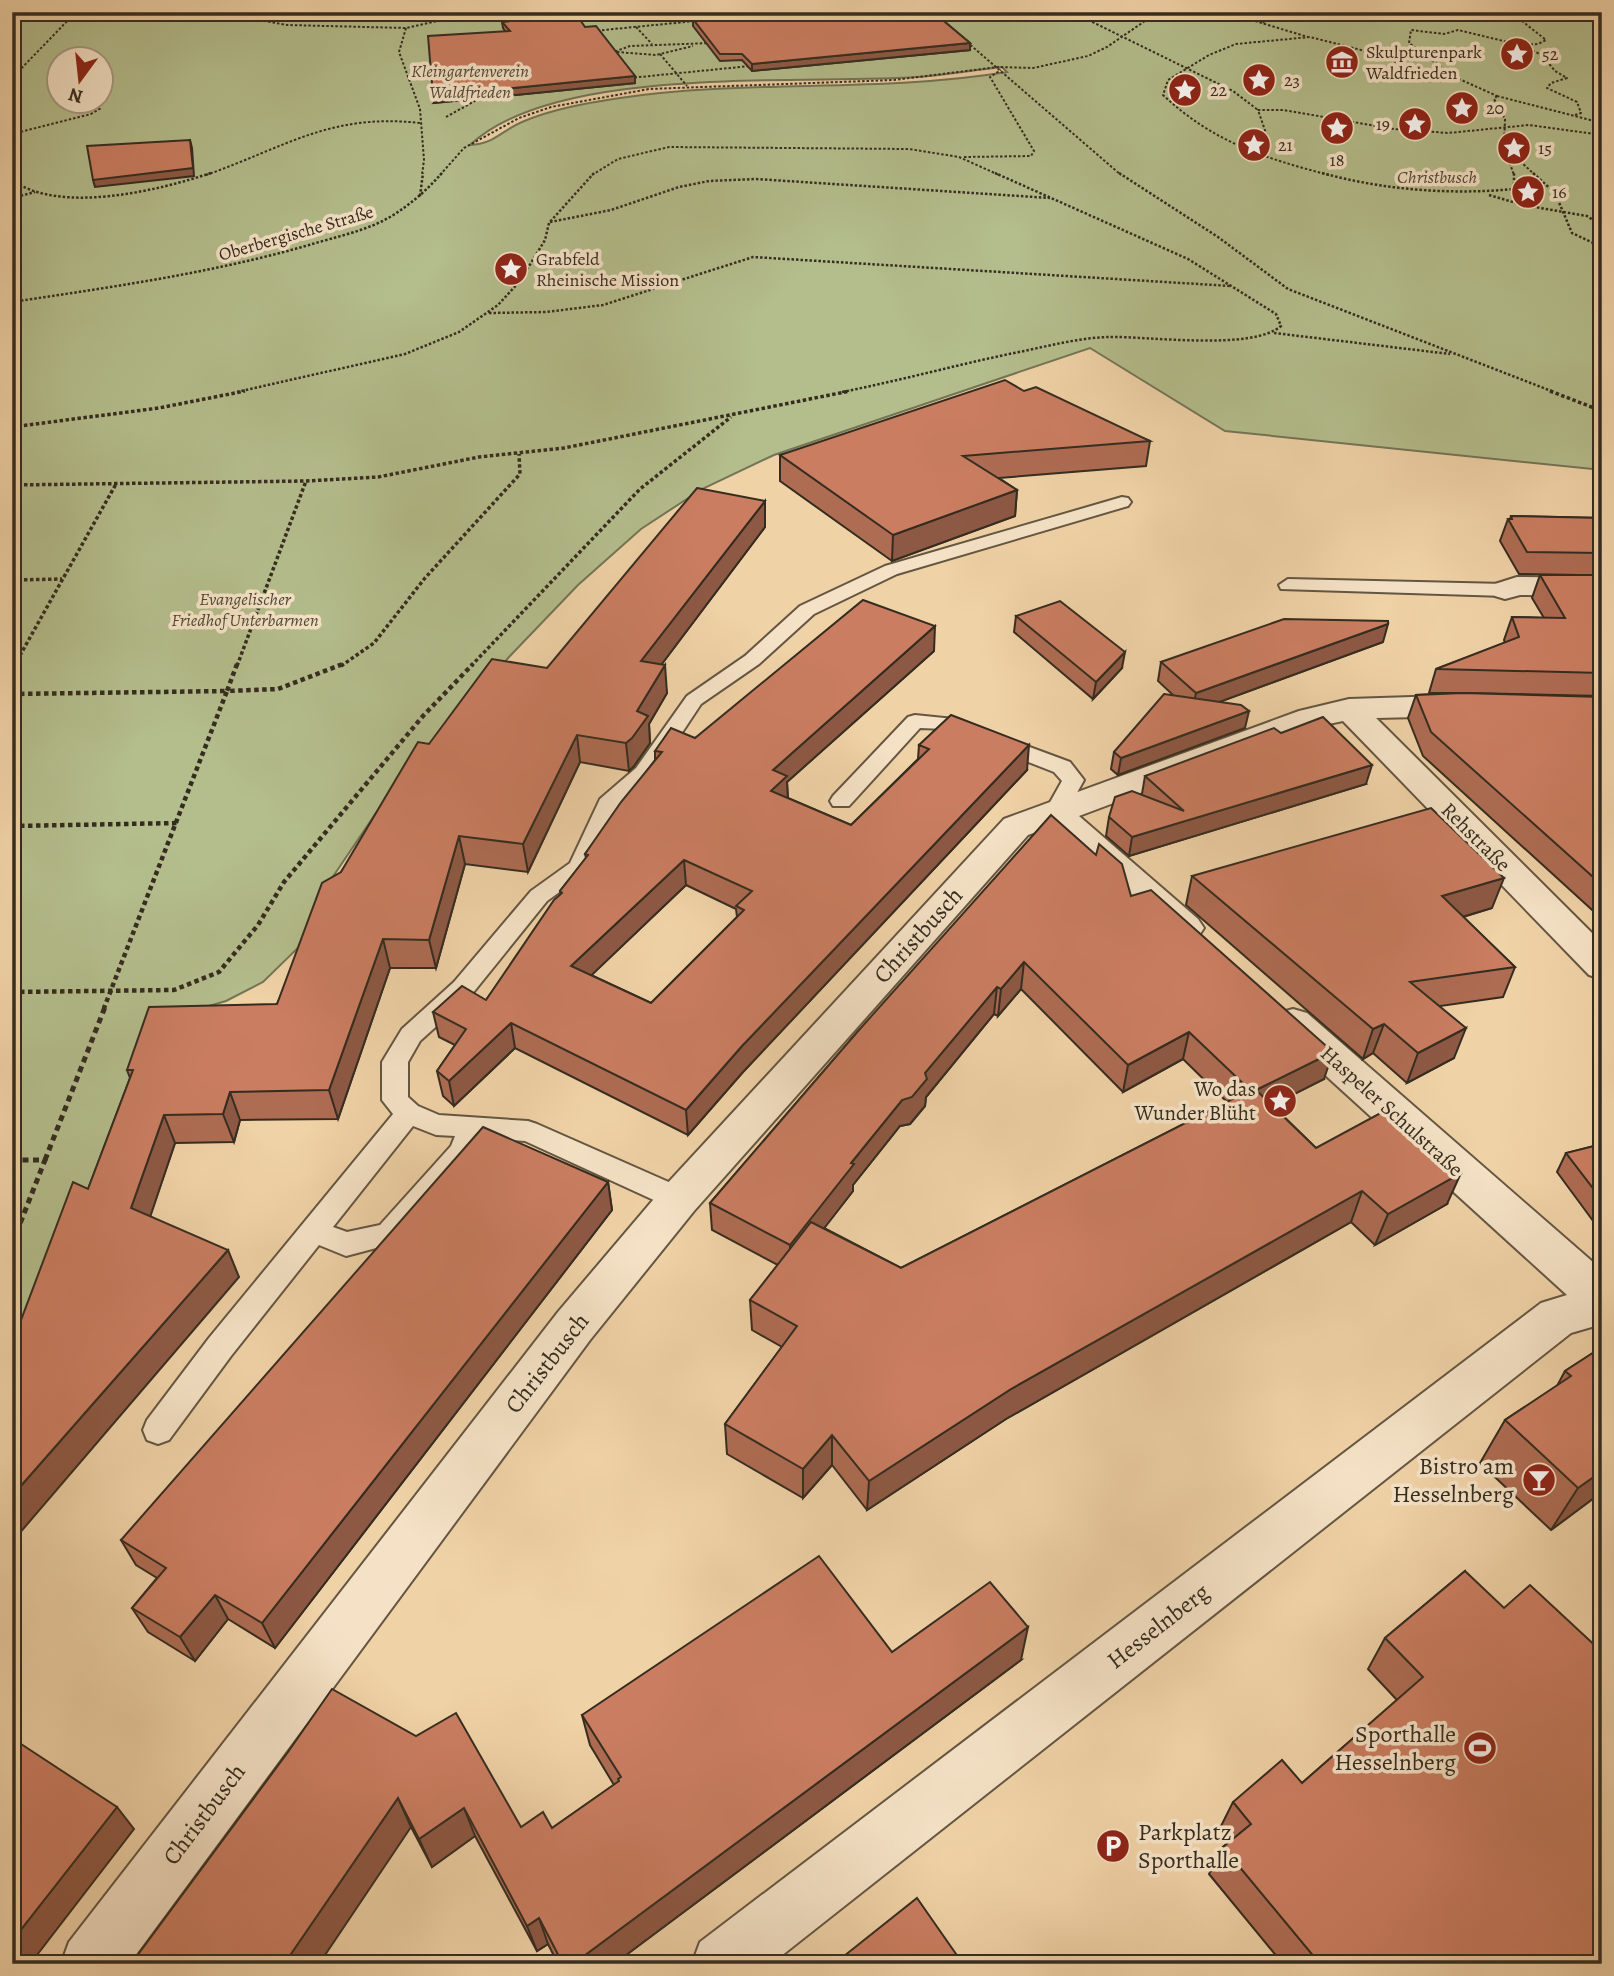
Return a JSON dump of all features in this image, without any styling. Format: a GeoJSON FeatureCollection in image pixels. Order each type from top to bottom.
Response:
{"type":"FeatureCollection","features":[{"type":"Feature","properties":{"kind":"street"},"geometry":{"type":"LineString","coordinates":[[1505,590],[1517,586],[1602,587]]}},
{"type":"Feature","properties":{"kind":"street","name":"Christbusch"},"geometry":{"type":"LineString","coordinates":[[91,1964],[574,1326],[678,1199],[1016,827],[1310,718],[1349,709],[1390,705],[1488,706]]}},
{"type":"Feature","properties":{"kind":"street","name":"Rehstraße"},"geometry":{"type":"LineString","coordinates":[[1349,709],[1602,965]]}},
{"type":"Feature","properties":{"kind":"street"},"geometry":{"type":"LineString","coordinates":[[1055,813],[1210,950]]}},
{"type":"Feature","properties":{"kind":"street","name":"Haspeler Schulstraße"},"geometry":{"type":"LineString","coordinates":[[1261,996],[1602,1298]]}},
{"type":"Feature","properties":{"kind":"street","name":"Hesselnberg"},"geometry":{"type":"LineString","coordinates":[[722,1964],[1557,1317],[1602,1305]]}},
{"type":"Feature","properties":{"kind":"lane"},"geometry":{"type":"LineString","coordinates":[[678,1199],[528,1131],[436,1125],[409,1113],[395,1100],[395,1062],[411,1035],[463,988],[539,896],[579,867],[608,804],[644,773],[694,700],[752,660],[807,610],[891,570],[1122,502]]}},
{"type":"Feature","properties":{"kind":"lane"},"geometry":{"type":"LineString","coordinates":[[1288,585],[1505,590]]}},
{"type":"Feature","properties":{"kind":"lane"},"geometry":{"type":"LineString","coordinates":[[841,801],[915,721],[947,723],[1062,767],[1073,780],[1055,813]]}},
{"type":"Feature","properties":{"kind":"lane"},"geometry":{"type":"LineString","coordinates":[[158,1430],[220,1347],[409,1113]]}},
{"type":"Feature","properties":{"kind":"lane"},"geometry":{"type":"LineString","coordinates":[[314,1231],[346,1244],[389,1234],[462,1151],[472,1126]]}},
{"type":"Feature","properties":{"kind":"path"},"geometry":{"type":"LineString","coordinates":[[12,78],[76,12]]}},
{"type":"Feature","properties":{"kind":"path"},"geometry":{"type":"LineString","coordinates":[[215,12],[287,25],[406,28],[477,12]]}},
{"type":"Feature","properties":{"kind":"path"},"geometry":{"type":"LineString","coordinates":[[1010,12],[1082,19]]}},
{"type":"Feature","properties":{"kind":"path"},"geometry":{"type":"LineString","coordinates":[[1072,12],[1237,92],[1258,110],[1268,130],[1267,150],[1262,157]]}},
{"type":"Feature","properties":{"kind":"path"},"geometry":{"type":"LineString","coordinates":[[1078,16],[1098,12]]}},
{"type":"Feature","properties":{"kind":"path","name":"Oberbergische Straße"},"geometry":{"type":"LineString","coordinates":[[12,302],[148,281],[258,260],[387,219],[420,197],[464,148],[519,118],[551,107],[605,95],[687,86],[894,80],[1033,68],[1088,56],[1158,12]]}},
{"type":"Feature","properties":{"kind":"path"},"geometry":{"type":"LineString","coordinates":[[1225,12],[1373,53],[1416,71],[1457,78]]}},
{"type":"Feature","properties":{"kind":"path"},"geometry":{"type":"LineString","coordinates":[[1261,12],[1264,24]]}},
{"type":"Feature","properties":{"kind":"path"},"geometry":{"type":"LineString","coordinates":[[1455,12],[1486,19],[1522,22],[1546,40],[1538,44],[1520,45]]}},
{"type":"Feature","properties":{"kind":"path"},"geometry":{"type":"LineString","coordinates":[[1576,12],[1602,18]]}},
{"type":"Feature","properties":{"kind":"path"},"geometry":{"type":"LineString","coordinates":[[584,32],[702,20]]}},
{"type":"Feature","properties":{"kind":"path"},"geometry":{"type":"LineString","coordinates":[[636,26],[652,44]]}},
{"type":"Feature","properties":{"kind":"path"},"geometry":{"type":"LineString","coordinates":[[406,28],[399,52],[420,109],[424,160],[420,197]]}},
{"type":"Feature","properties":{"kind":"path"},"geometry":{"type":"LineString","coordinates":[[1574,116],[1581,113],[1577,102],[1547,88],[1567,78],[1555,71],[1542,55],[1520,45],[1458,30],[1444,34],[1422,30],[1409,33],[1409,43],[1478,90],[1498,96],[1574,116],[1602,123]]}},
{"type":"Feature","properties":{"kind":"path"},"geometry":{"type":"LineString","coordinates":[[961,36],[1121,175],[1218,237],[1288,289],[1602,411]]}},
{"type":"Feature","properties":{"kind":"path"},"geometry":{"type":"LineString","coordinates":[[1310,37],[1236,44],[1209,55],[1168,80],[1163,96],[1182,116],[1212,135],[1262,157],[1352,178],[1463,194],[1486,194],[1514,189],[1516,170],[1504,146],[1507,126],[1495,104],[1494,99],[1498,96]]}},
{"type":"Feature","properties":{"kind":"path"},"geometry":{"type":"LineString","coordinates":[[604,54],[631,46],[722,42]]}},
{"type":"Feature","properties":{"kind":"path"},"geometry":{"type":"LineString","coordinates":[[617,52],[659,54],[684,50],[694,45]]}},
{"type":"Feature","properties":{"kind":"path"},"geometry":{"type":"LineString","coordinates":[[659,54],[687,86]]}},
{"type":"Feature","properties":{"kind":"path"},"geometry":{"type":"LineString","coordinates":[[622,79],[756,65]]}},
{"type":"Feature","properties":{"kind":"path"},"geometry":{"type":"LineString","coordinates":[[12,427],[159,408],[344,370],[405,354],[459,332],[488,313],[520,281],[545,240],[550,223],[558,210],[596,171],[618,159],[646,150],[706,146],[909,149],[959,157],[1031,156],[1034,151],[990,77],[999,69]]}},
{"type":"Feature","properties":{"kind":"path"},"geometry":{"type":"LineString","coordinates":[[446,117],[486,94]]}},
{"type":"Feature","properties":{"kind":"path"},"geometry":{"type":"LineString","coordinates":[[1258,110],[1283,110],[1408,130],[1448,133],[1507,126],[1541,126],[1602,135]]}},
{"type":"Feature","properties":{"kind":"path"},"geometry":{"type":"LineString","coordinates":[[12,134],[82,116]]}},
{"type":"Feature","properties":{"kind":"path"},"geometry":{"type":"LineString","coordinates":[[12,180],[36,192],[80,197],[126,195],[185,182],[300,136],[339,124],[374,119],[420,123]]}},
{"type":"Feature","properties":{"kind":"path"},"geometry":{"type":"LineString","coordinates":[[1504,146],[1555,193],[1560,211],[1570,223],[1572,233],[1602,247]]}},
{"type":"Feature","properties":{"kind":"path"},"geometry":{"type":"LineString","coordinates":[[959,157],[1188,259],[1276,314],[1281,326],[1273,333]]}},
{"type":"Feature","properties":{"kind":"path"},"geometry":{"type":"LineString","coordinates":[[550,223],[611,210],[679,187],[709,181],[744,179],[1056,198]]}},
{"type":"Feature","properties":{"kind":"path"},"geometry":{"type":"LineString","coordinates":[[12,198],[36,192]]}},
{"type":"Feature","properties":{"kind":"path"},"geometry":{"type":"LineString","coordinates":[[1486,194],[1587,216],[1602,226]]}},
{"type":"Feature","properties":{"kind":"path"},"geometry":{"type":"LineString","coordinates":[[488,313],[527,314],[573,310],[638,296],[714,267],[753,257],[1232,286]]}},
{"type":"Feature","properties":{"kind":"path"},"geometry":{"type":"LineString","coordinates":[[12,485],[306,481],[378,477],[479,457],[565,448],[849,391],[935,369],[1077,340],[1107,337],[1235,340],[1273,333],[1456,355]]}},
{"type":"Feature","properties":{"kind":"path"},"geometry":{"type":"LineString","coordinates":[[12,992],[174,990],[219,972],[258,925],[284,882],[423,716],[640,489],[734,415]]}},
{"type":"Feature","properties":{"kind":"path"},"geometry":{"type":"LineString","coordinates":[[12,694],[278,689],[336,670],[374,643],[425,578],[520,474],[519,454]]}},
{"type":"Feature","properties":{"kind":"path"},"geometry":{"type":"LineString","coordinates":[[12,1244],[110,989],[178,823],[306,481]]}},
{"type":"Feature","properties":{"kind":"path"},"geometry":{"type":"LineString","coordinates":[[12,670],[116,484]]}},
{"type":"Feature","properties":{"kind":"path"},"geometry":{"type":"LineString","coordinates":[[12,580],[63,579]]}},
{"type":"Feature","properties":{"kind":"path"},"geometry":{"type":"LineString","coordinates":[[12,826],[178,823]]}},
{"type":"Feature","properties":{"kind":"path"},"geometry":{"type":"LineString","coordinates":[[12,1160],[46,1160]]}},
{"type":"Feature","properties":{"kind":"green space"},"geometry":{"type":"Polygon","coordinates":[[[12,12],[1602,12],[1602,470],[1225,431],[1090,348],[774,455],[702,489],[641,529],[578,585],[509,657],[380,807],[330,881],[304,942],[263,982],[226,1001],[195,1010],[12,1412],[12,12]],[[1002,67],[917,77],[747,81],[619,90],[560,101],[509,119],[470,145],[491,140],[522,122],[545,113],[620,98],[716,89],[911,82],[1007,72],[1002,67]]]}},
{"type":"Feature","properties":{"kind":"building"},"geometry":{"type":"Polygon","coordinates":[[[753,12],[933,12],[970,43],[752,64],[742,54],[720,54],[693,19],[755,14],[753,12]]]}},
{"type":"Feature","properties":{"kind":"building"},"geometry":{"type":"Polygon","coordinates":[[[576,14],[585,27],[596,26],[635,76],[433,96],[428,36],[510,31],[502,22],[576,14]]]}},
{"type":"Feature","properties":{"kind":"building"},"geometry":{"type":"Polygon","coordinates":[[[190,140],[193,168],[93,180],[87,146],[190,140]]]}},
{"type":"Feature","properties":{"kind":"building"},"geometry":{"type":"Polygon","coordinates":[[[1005,380],[1024,391],[1036,387],[1150,441],[963,456],[1017,490],[893,535],[780,455],[1005,380]]]}},
{"type":"Feature","properties":{"kind":"building"},"geometry":{"type":"Polygon","coordinates":[[[697,488],[765,501],[641,661],[665,665],[637,711],[648,716],[632,738],[626,743],[577,735],[523,844],[459,836],[429,940],[383,939],[329,1090],[230,1092],[223,1114],[164,1115],[131,1208],[228,1250],[12,1496],[12,1344],[73,1182],[88,1189],[133,1070],[127,1070],[149,1007],[277,1004],[322,883],[341,872],[418,742],[429,744],[492,659],[547,668],[697,488]]]}},
{"type":"Feature","properties":{"kind":"building"},"geometry":{"type":"Polygon","coordinates":[[[1511,516],[1602,518],[1602,553],[1527,552],[1508,519],[1512,519],[1511,516]]]}},
{"type":"Feature","properties":{"kind":"building"},"geometry":{"type":"Polygon","coordinates":[[[1540,575],[1602,575],[1602,673],[1436,669],[1519,637],[1512,617],[1565,618],[1540,575]]]}},
{"type":"Feature","properties":{"kind":"building"},"geometry":{"type":"Polygon","coordinates":[[[863,600],[935,626],[773,770],[787,776],[771,791],[851,825],[929,749],[919,745],[951,715],[1029,745],[742,1046],[686,1110],[511,1023],[449,1081],[437,1071],[466,1029],[433,1012],[462,986],[486,1000],[554,900],[562,893],[560,891],[588,855],[585,854],[621,802],[662,752],[655,751],[671,728],[695,738],[863,600]],[[684,860],[571,966],[651,1003],[744,910],[736,906],[752,891],[684,860]]]}},
{"type":"Feature","properties":{"kind":"building"},"geometry":{"type":"Polygon","coordinates":[[[1060,601],[1125,652],[1096,682],[1016,616],[1060,601]]]}},
{"type":"Feature","properties":{"kind":"building"},"geometry":{"type":"Polygon","coordinates":[[[1284,619],[1388,621],[1388,624],[1196,693],[1161,662],[1284,619]]]}},
{"type":"Feature","properties":{"kind":"building"},"geometry":{"type":"Polygon","coordinates":[[[1463,693],[1602,697],[1602,885],[1431,732],[1416,695],[1463,693]]]}},
{"type":"Feature","properties":{"kind":"building"},"geometry":{"type":"Polygon","coordinates":[[[1164,694],[1241,705],[1249,711],[1121,758],[1114,752],[1164,694]]]}},
{"type":"Feature","properties":{"kind":"building"},"geometry":{"type":"Polygon","coordinates":[[[1323,717],[1372,765],[1132,837],[1109,817],[1115,797],[1132,791],[1184,811],[1145,776],[1274,728],[1281,733],[1323,717]]]}},
{"type":"Feature","properties":{"kind":"building"},"geometry":{"type":"Polygon","coordinates":[[[1431,808],[1504,878],[1442,896],[1515,967],[1410,982],[1466,1028],[1418,1053],[1384,1024],[1373,1029],[1192,876],[1431,808]]]}},
{"type":"Feature","properties":{"kind":"building"},"geometry":{"type":"Polygon","coordinates":[[[1051,815],[1096,855],[1099,844],[1122,864],[1131,896],[1151,890],[1333,1052],[1256,1090],[1250,1090],[1189,1032],[1128,1065],[1024,962],[1001,989],[997,987],[925,1073],[927,1079],[912,1097],[902,1100],[790,1245],[710,1203],[859,1030],[1051,815]]]}},
{"type":"Feature","properties":{"kind":"building"},"geometry":{"type":"Polygon","coordinates":[[[1254,1088],[1316,1148],[1388,1109],[1461,1173],[1388,1214],[1362,1191],[1011,1389],[869,1481],[832,1435],[803,1469],[725,1424],[797,1326],[750,1300],[811,1222],[901,1268],[1254,1088]]]}},
{"type":"Feature","properties":{"kind":"building"},"geometry":{"type":"Polygon","coordinates":[[[483,1127],[608,1182],[262,1623],[215,1595],[180,1637],[132,1608],[166,1568],[121,1540],[483,1127]]]}},
{"type":"Feature","properties":{"kind":"building"},"geometry":{"type":"Polygon","coordinates":[[[1602,1144],[1602,1200],[1566,1153],[1602,1144]]]}},
{"type":"Feature","properties":{"kind":"building"},"geometry":{"type":"Polygon","coordinates":[[[1602,1347],[1602,1471],[1578,1488],[1505,1420],[1571,1376],[1565,1371],[1602,1347]]]}},
{"type":"Feature","properties":{"kind":"building"},"geometry":{"type":"Polygon","coordinates":[[[819,1556],[892,1652],[990,1582],[1028,1627],[573,1964],[563,1964],[539,1918],[527,1926],[464,1808],[419,1839],[398,1798],[284,1964],[131,1964],[332,1689],[416,1736],[456,1713],[521,1827],[543,1812],[552,1828],[621,1777],[582,1715],[819,1556]]]}},
{"type":"Feature","properties":{"kind":"building","name":"Sporthalle Hesselnberg"},"geometry":{"type":"Polygon","coordinates":[[[1465,1571],[1504,1608],[1530,1585],[1602,1652],[1602,1964],[1320,1964],[1223,1847],[1251,1824],[1233,1802],[1282,1760],[1302,1783],[1423,1677],[1385,1638],[1465,1571]]]}},
{"type":"Feature","properties":{"kind":"building"},"geometry":{"type":"Polygon","coordinates":[[[18,1742],[117,1807],[12,1941],[12,1749],[18,1742]]]}},
{"type":"Feature","properties":{"kind":"building"},"geometry":{"type":"Polygon","coordinates":[[[917,1898],[963,1964],[834,1964],[917,1898]]]}},
{"type":"Feature","properties":{"kind":"place","name":"52"},"geometry":{"type":"Point","coordinates":[1517,54]}},
{"type":"Feature","properties":{"kind":"place","name":"Skulpturenpark Waldfrieden"},"geometry":{"type":"Point","coordinates":[1342,62]}},
{"type":"Feature","properties":{"kind":"place","name":"23"},"geometry":{"type":"Point","coordinates":[1259,80]}},
{"type":"Feature","properties":{"kind":"place","name":"22"},"geometry":{"type":"Point","coordinates":[1185,90]}},
{"type":"Feature","properties":{"kind":"place","name":"20"},"geometry":{"type":"Point","coordinates":[1462,108]}},
{"type":"Feature","properties":{"kind":"place","name":"19"},"geometry":{"type":"Point","coordinates":[1415,124]}},
{"type":"Feature","properties":{"kind":"place","name":"18"},"geometry":{"type":"Point","coordinates":[1337,128]}},
{"type":"Feature","properties":{"kind":"place","name":"21"},"geometry":{"type":"Point","coordinates":[1254,145]}},
{"type":"Feature","properties":{"kind":"place","name":"15"},"geometry":{"type":"Point","coordinates":[1514,148]}},
{"type":"Feature","properties":{"kind":"place","name":"16"},"geometry":{"type":"Point","coordinates":[1528,192]}},
{"type":"Feature","properties":{"kind":"place","name":"Grabfeld Rheinische Mission"},"geometry":{"type":"Point","coordinates":[511,269]}},
{"type":"Feature","properties":{"kind":"place","name":"Wo das Wunder Blüht"},"geometry":{"type":"Point","coordinates":[1280,1101]}},
{"type":"Feature","properties":{"kind":"place","name":"Bistro am Hesselnberg"},"geometry":{"type":"Point","coordinates":[1539,1480]}},
{"type":"Feature","properties":{"kind":"place","name":"Sporthalle Hesselnberg"},"geometry":{"type":"Point","coordinates":[1480,1748]}},
{"type":"Feature","properties":{"kind":"place","name":"Parkplatz Sporthalle"},"geometry":{"type":"Point","coordinates":[1113,1846]}},
{"type":"Feature","properties":{"kind":"park label","name":"Kleingartenverein Waldfrieden"},"geometry":{"type":"Point","coordinates":[470,81]}},
{"type":"Feature","properties":{"kind":"park label","name":"Evangelischer Friedhof Unterbarmen"},"geometry":{"type":"Point","coordinates":[245,609]}}]}
